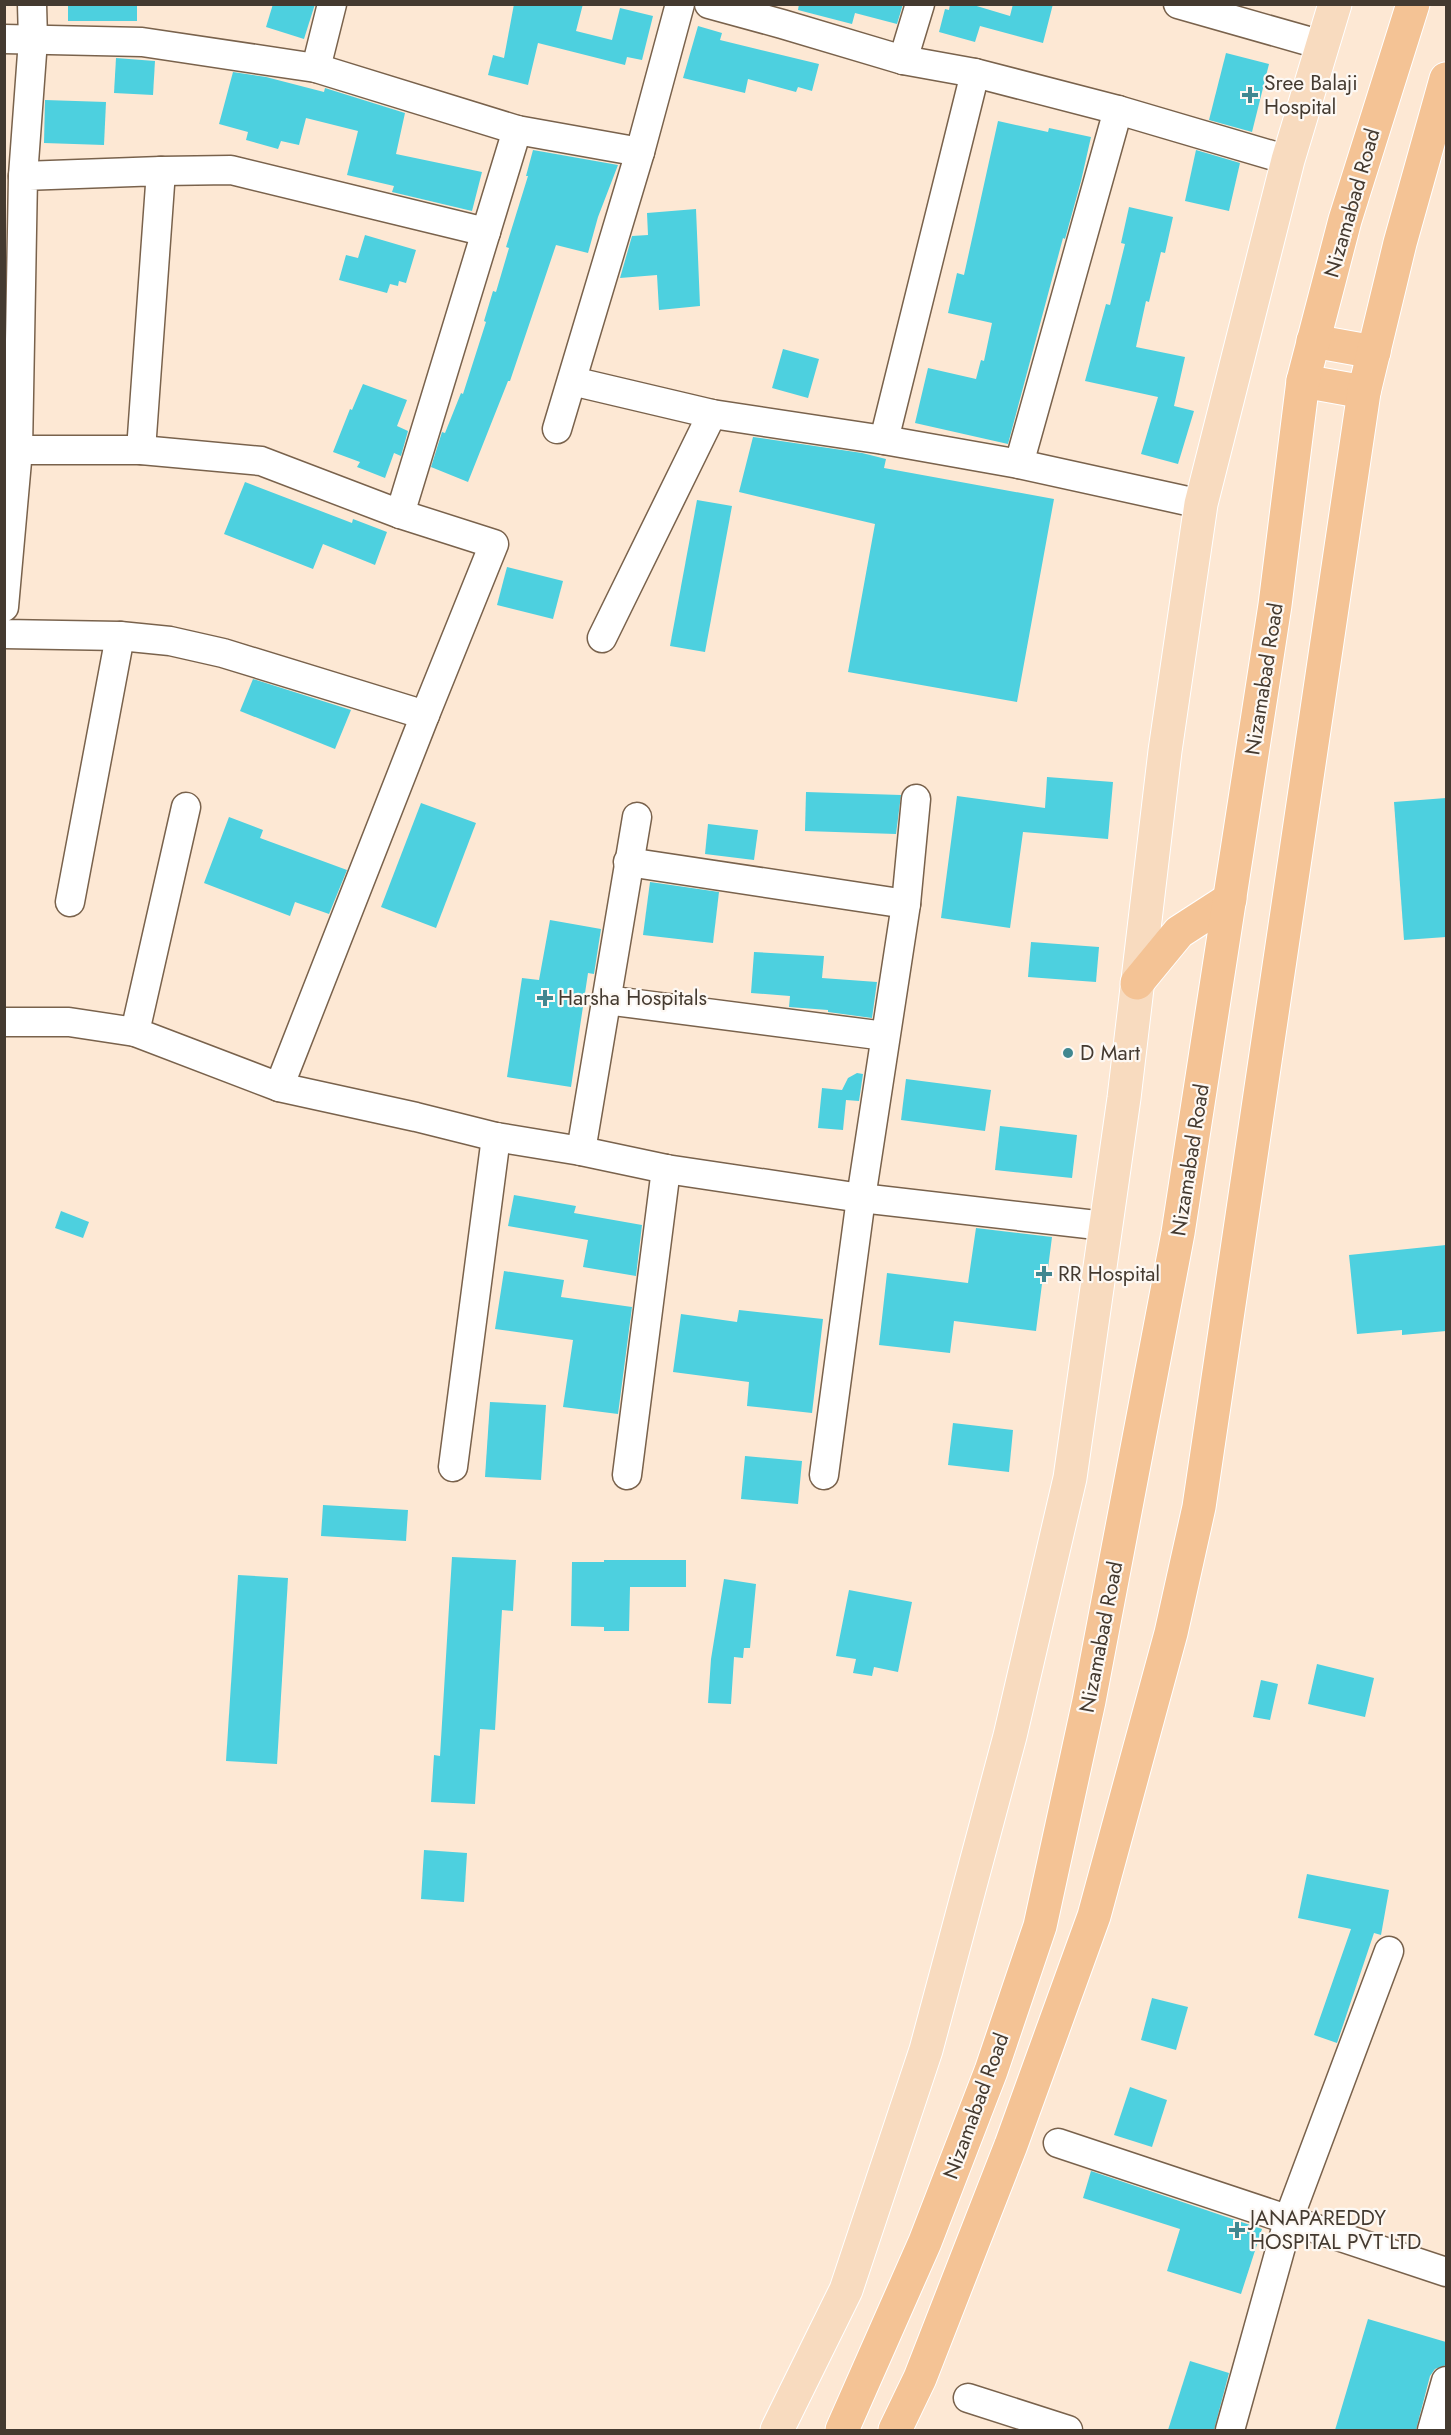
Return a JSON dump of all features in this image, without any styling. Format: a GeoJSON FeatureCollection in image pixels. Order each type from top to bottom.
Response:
{"type":"FeatureCollection","features":[{"type":"Feature","properties":{"kind":"highway","name":"Nizamabad Road"},"geometry":{"type":"LineString","coordinates":[[842,2430],[925,2242],[991,2071],[1040,1926],[1089,1701],[1178,1233],[1275,605],[1302,381],[1345,220],[1413,4]]}},
{"type":"Feature","properties":{"kind":"highway"},"geometry":{"type":"LineString","coordinates":[[895,2430],[920,2378],[968,2256],[1094,1916],[1173,1622],[1199,1507],[1364,392],[1400,243],[1446,79]]}},
{"type":"Feature","properties":{"kind":"highway"},"geometry":{"type":"LineString","coordinates":[[1313,341],[1374,352]]}},
{"type":"Feature","properties":{"kind":"highway"},"geometry":{"type":"LineString","coordinates":[[1302,381],[1364,392]]}},
{"type":"Feature","properties":{"kind":"highway"},"geometry":{"type":"LineString","coordinates":[[1137,983],[1179,932],[1230,899]]}},
{"type":"Feature","properties":{"kind":"main road"},"geometry":{"type":"LineString","coordinates":[[777,2430],[846,2290],[926,2050],[1010,1736],[1070,1478],[1124,1098],[1165,751],[1201,504],[1288,160],[1335,4]]}},
{"type":"Feature","properties":{"kind":"street"},"geometry":{"type":"LineString","coordinates":[[4,607],[18,450],[12,378],[33,40],[32,4]]}},
{"type":"Feature","properties":{"kind":"street"},"geometry":{"type":"LineString","coordinates":[[316,68],[332,4]]}},
{"type":"Feature","properties":{"kind":"street"},"geometry":{"type":"LineString","coordinates":[[557,429],[640,152],[680,4]]}},
{"type":"Feature","properties":{"kind":"street"},"geometry":{"type":"LineString","coordinates":[[709,4],[786,14],[903,60],[975,73],[1118,110],[1288,160]]}},
{"type":"Feature","properties":{"kind":"street"},"geometry":{"type":"LineString","coordinates":[[903,60],[920,4]]}},
{"type":"Feature","properties":{"kind":"street"},"geometry":{"type":"LineString","coordinates":[[1178,4],[1322,45]]}},
{"type":"Feature","properties":{"kind":"street"},"geometry":{"type":"LineString","coordinates":[[4,39],[142,42],[316,68],[517,130],[640,152]]}},
{"type":"Feature","properties":{"kind":"street"},"geometry":{"type":"LineString","coordinates":[[884,440],[975,73]]}},
{"type":"Feature","properties":{"kind":"street"},"geometry":{"type":"LineString","coordinates":[[1019,464],[1118,110]]}},
{"type":"Feature","properties":{"kind":"street"},"geometry":{"type":"LineString","coordinates":[[400,514],[517,130]]}},
{"type":"Feature","properties":{"kind":"street"},"geometry":{"type":"LineString","coordinates":[[23,176],[231,170],[486,232]]}},
{"type":"Feature","properties":{"kind":"street"},"geometry":{"type":"LineString","coordinates":[[141,450],[161,171]]}},
{"type":"Feature","properties":{"kind":"street"},"geometry":{"type":"LineString","coordinates":[[572,381],[712,414],[884,440],[1019,464],[1201,504]]}},
{"type":"Feature","properties":{"kind":"street"},"geometry":{"type":"LineString","coordinates":[[602,638],[712,414]]}},
{"type":"Feature","properties":{"kind":"street"},"geometry":{"type":"LineString","coordinates":[[18,450],[141,450],[261,461],[400,514],[494,544],[279,1087]]}},
{"type":"Feature","properties":{"kind":"street"},"geometry":{"type":"LineString","coordinates":[[4,634],[120,636],[170,641],[223,653],[425,715]]}},
{"type":"Feature","properties":{"kind":"street"},"geometry":{"type":"LineString","coordinates":[[70,902],[120,636]]}},
{"type":"Feature","properties":{"kind":"street"},"geometry":{"type":"LineString","coordinates":[[824,1475],[861,1198],[906,904],[916,799]]}},
{"type":"Feature","properties":{"kind":"street"},"geometry":{"type":"LineString","coordinates":[[135,1032],[186,807]]}},
{"type":"Feature","properties":{"kind":"street"},"geometry":{"type":"LineString","coordinates":[[581,1151],[637,817]]}},
{"type":"Feature","properties":{"kind":"street"},"geometry":{"type":"LineString","coordinates":[[628,862],[906,904]]}},
{"type":"Feature","properties":{"kind":"street"},"geometry":{"type":"LineString","coordinates":[[606,1000],[885,1036]]}},
{"type":"Feature","properties":{"kind":"street"},"geometry":{"type":"LineString","coordinates":[[4,1022],[69,1022],[135,1032],[279,1087],[496,1137],[581,1151],[666,1169],[861,1198],[1105,1226]]}},
{"type":"Feature","properties":{"kind":"street"},"geometry":{"type":"LineString","coordinates":[[453,1467],[496,1137]]}},
{"type":"Feature","properties":{"kind":"street"},"geometry":{"type":"LineString","coordinates":[[627,1475],[666,1169]]}},
{"type":"Feature","properties":{"kind":"street"},"geometry":{"type":"LineString","coordinates":[[1230,2430],[1289,2218],[1389,1951]]}},
{"type":"Feature","properties":{"kind":"street"},"geometry":{"type":"LineString","coordinates":[[1058,2143],[1446,2272]]}},
{"type":"Feature","properties":{"kind":"street"},"geometry":{"type":"LineString","coordinates":[[1432,2430],[1446,2381]]}},
{"type":"Feature","properties":{"kind":"street"},"geometry":{"type":"LineString","coordinates":[[968,2398],[1068,2430]]}},
{"type":"Feature","properties":{"kind":"building"},"geometry":{"type":"Polygon","coordinates":[[[68,4],[137,4],[137,21],[68,21],[68,4]]]}},
{"type":"Feature","properties":{"kind":"building"},"geometry":{"type":"Polygon","coordinates":[[[273,4],[315,4],[304,39],[266,27],[273,4]]]}},
{"type":"Feature","properties":{"kind":"building"},"geometry":{"type":"Polygon","coordinates":[[[514,4],[583,4],[576,31],[612,40],[620,8],[653,16],[642,60],[627,57],[625,65],[538,43],[528,85],[488,75],[493,55],[504,58],[514,4]]]}},
{"type":"Feature","properties":{"kind":"building"},"geometry":{"type":"Polygon","coordinates":[[[799,4],[903,4],[897,24],[855,13],[852,24],[798,10],[799,4]]]}},
{"type":"Feature","properties":{"kind":"building"},"geometry":{"type":"Polygon","coordinates":[[[950,4],[970,4],[1010,16],[1013,4],[1053,4],[1043,43],[980,26],[975,42],[939,32],[945,9],[949,10],[950,4]]]}},
{"type":"Feature","properties":{"kind":"building"},"geometry":{"type":"Polygon","coordinates":[[[698,26],[722,33],[720,40],[819,64],[812,91],[798,87],[796,92],[748,79],[745,93],[683,78],[698,26]]]}},
{"type":"Feature","properties":{"kind":"building"},"geometry":{"type":"Polygon","coordinates":[[[1226,53],[1269,64],[1252,132],[1209,120],[1226,53]]]}},
{"type":"Feature","properties":{"kind":"building"},"geometry":{"type":"Polygon","coordinates":[[[116,58],[155,61],[153,95],[114,93],[116,58]]]}},
{"type":"Feature","properties":{"kind":"building"},"geometry":{"type":"Polygon","coordinates":[[[233,72],[266,77],[324,92],[325,88],[405,113],[396,154],[482,172],[472,211],[392,192],[394,186],[347,175],[358,131],[306,118],[299,145],[281,141],[278,149],[246,140],[248,132],[219,124],[233,72]]]}},
{"type":"Feature","properties":{"kind":"building"},"geometry":{"type":"Polygon","coordinates":[[[45,100],[106,102],[104,145],[44,143],[45,100]]]}},
{"type":"Feature","properties":{"kind":"building"},"geometry":{"type":"Polygon","coordinates":[[[998,121],[1048,132],[1049,128],[1091,137],[1081,181],[1065,239],[1063,238],[1008,444],[915,423],[928,368],[976,379],[981,360],[984,361],[992,323],[948,313],[957,273],[964,275],[998,121]]]}},
{"type":"Feature","properties":{"kind":"building"},"geometry":{"type":"Polygon","coordinates":[[[533,150],[618,165],[598,217],[588,253],[556,245],[510,381],[508,381],[468,482],[431,467],[442,432],[445,433],[461,393],[463,394],[486,322],[484,321],[493,291],[496,292],[533,150]]]}},
{"type":"Feature","properties":{"kind":"building"},"geometry":{"type":"Polygon","coordinates":[[[1196,150],[1240,163],[1229,211],[1185,201],[1196,150]]]}},
{"type":"Feature","properties":{"kind":"building"},"geometry":{"type":"Polygon","coordinates":[[[1129,207],[1173,217],[1165,253],[1161,252],[1149,302],[1146,301],[1136,347],[1185,357],[1174,406],[1194,411],[1178,464],[1141,454],[1158,397],[1085,381],[1106,304],[1110,305],[1125,244],[1121,243],[1129,207]]]}},
{"type":"Feature","properties":{"kind":"building"},"geometry":{"type":"Polygon","coordinates":[[[696,209],[700,306],[659,310],[657,275],[620,278],[632,236],[648,235],[647,213],[696,209]]]}},
{"type":"Feature","properties":{"kind":"building"},"geometry":{"type":"Polygon","coordinates":[[[365,235],[416,250],[406,283],[399,281],[398,286],[390,284],[387,293],[339,280],[346,255],[358,258],[365,235]]]}},
{"type":"Feature","properties":{"kind":"building"},"geometry":{"type":"Polygon","coordinates":[[[783,349],[819,359],[808,398],[772,388],[783,349]]]}},
{"type":"Feature","properties":{"kind":"building"},"geometry":{"type":"Polygon","coordinates":[[[363,384],[407,400],[397,426],[408,431],[401,456],[394,453],[385,478],[357,467],[360,462],[333,452],[350,409],[352,410],[363,384]]]}},
{"type":"Feature","properties":{"kind":"building"},"geometry":{"type":"Polygon","coordinates":[[[753,437],[862,453],[886,459],[884,468],[1054,499],[1017,702],[848,672],[875,524],[739,492],[753,437]]]}},
{"type":"Feature","properties":{"kind":"building"},"geometry":{"type":"Polygon","coordinates":[[[245,482],[352,523],[353,519],[387,532],[375,565],[323,544],[313,569],[224,534],[245,482]]]}},
{"type":"Feature","properties":{"kind":"building"},"geometry":{"type":"Polygon","coordinates":[[[697,500],[732,506],[705,652],[670,646],[697,500]]]}},
{"type":"Feature","properties":{"kind":"building"},"geometry":{"type":"Polygon","coordinates":[[[507,567],[563,581],[553,619],[497,605],[507,567]]]}},
{"type":"Feature","properties":{"kind":"building"},"geometry":{"type":"Polygon","coordinates":[[[253,679],[351,710],[335,749],[240,711],[253,679]]]}},
{"type":"Feature","properties":{"kind":"building"},"geometry":{"type":"Polygon","coordinates":[[[1047,777],[1113,782],[1108,839],[1023,832],[1010,928],[941,918],[957,796],[1045,808],[1047,777]]]}},
{"type":"Feature","properties":{"kind":"building"},"geometry":{"type":"Polygon","coordinates":[[[806,792],[901,795],[896,834],[805,831],[806,792]]]}},
{"type":"Feature","properties":{"kind":"building"},"geometry":{"type":"Polygon","coordinates":[[[1446,798],[1446,937],[1404,940],[1394,802],[1446,798]]]}},
{"type":"Feature","properties":{"kind":"building"},"geometry":{"type":"Polygon","coordinates":[[[421,803],[476,823],[436,928],[381,907],[421,803]]]}},
{"type":"Feature","properties":{"kind":"building"},"geometry":{"type":"Polygon","coordinates":[[[229,817],[263,830],[260,838],[347,870],[329,914],[295,902],[290,916],[204,883],[229,817]]]}},
{"type":"Feature","properties":{"kind":"building"},"geometry":{"type":"Polygon","coordinates":[[[708,824],[758,830],[754,860],[705,854],[708,824]]]}},
{"type":"Feature","properties":{"kind":"building"},"geometry":{"type":"Polygon","coordinates":[[[650,882],[719,892],[713,943],[643,935],[650,882]]]}},
{"type":"Feature","properties":{"kind":"building"},"geometry":{"type":"Polygon","coordinates":[[[550,920],[601,929],[594,974],[588,973],[571,1087],[507,1077],[522,978],[539,980],[550,920]]]}},
{"type":"Feature","properties":{"kind":"building"},"geometry":{"type":"Polygon","coordinates":[[[1031,942],[1099,947],[1096,982],[1028,977],[1031,942]]]}},
{"type":"Feature","properties":{"kind":"building"},"geometry":{"type":"Polygon","coordinates":[[[754,952],[824,956],[822,978],[877,982],[872,1018],[828,1012],[828,1010],[789,1007],[790,996],[751,993],[754,952]]]}},
{"type":"Feature","properties":{"kind":"building"},"geometry":{"type":"Polygon","coordinates":[[[857,1073],[863,1074],[859,1101],[846,1100],[843,1130],[818,1128],[822,1088],[842,1090],[848,1078],[857,1073]]]}},
{"type":"Feature","properties":{"kind":"building"},"geometry":{"type":"Polygon","coordinates":[[[906,1079],[991,1090],[985,1131],[901,1120],[906,1079]]]}},
{"type":"Feature","properties":{"kind":"building"},"geometry":{"type":"Polygon","coordinates":[[[1000,1126],[1077,1135],[1072,1178],[995,1170],[1000,1126]]]}},
{"type":"Feature","properties":{"kind":"building"},"geometry":{"type":"Polygon","coordinates":[[[514,1195],[576,1206],[574,1213],[642,1225],[636,1276],[583,1267],[588,1240],[508,1226],[514,1195]]]}},
{"type":"Feature","properties":{"kind":"building"},"geometry":{"type":"Polygon","coordinates":[[[61,1211],[89,1222],[83,1238],[55,1228],[61,1211]]]}},
{"type":"Feature","properties":{"kind":"building"},"geometry":{"type":"Polygon","coordinates":[[[976,1228],[1052,1237],[1046,1284],[1042,1284],[1036,1331],[954,1321],[950,1353],[879,1345],[887,1273],[968,1283],[976,1228]]]}},
{"type":"Feature","properties":{"kind":"building"},"geometry":{"type":"Polygon","coordinates":[[[1446,1245],[1446,1331],[1402,1335],[1402,1330],[1357,1334],[1349,1255],[1446,1245]]]}},
{"type":"Feature","properties":{"kind":"building"},"geometry":{"type":"Polygon","coordinates":[[[504,1271],[564,1280],[561,1297],[632,1307],[618,1414],[563,1407],[573,1340],[495,1329],[504,1271]]]}},
{"type":"Feature","properties":{"kind":"building"},"geometry":{"type":"Polygon","coordinates":[[[739,1310],[823,1319],[812,1413],[747,1406],[749,1382],[673,1372],[681,1314],[737,1322],[739,1310]]]}},
{"type":"Feature","properties":{"kind":"building"},"geometry":{"type":"Polygon","coordinates":[[[490,1402],[546,1405],[541,1480],[485,1477],[490,1402]]]}},
{"type":"Feature","properties":{"kind":"building"},"geometry":{"type":"Polygon","coordinates":[[[953,1423],[1013,1430],[1009,1472],[948,1465],[953,1423]]]}},
{"type":"Feature","properties":{"kind":"building"},"geometry":{"type":"Polygon","coordinates":[[[745,1456],[802,1461],[798,1504],[741,1499],[745,1456]]]}},
{"type":"Feature","properties":{"kind":"building"},"geometry":{"type":"Polygon","coordinates":[[[323,1505],[408,1510],[406,1541],[321,1536],[323,1505]]]}},
{"type":"Feature","properties":{"kind":"building"},"geometry":{"type":"Polygon","coordinates":[[[452,1557],[516,1560],[513,1611],[502,1610],[495,1730],[480,1729],[475,1804],[431,1802],[434,1755],[440,1756],[452,1557]]]}},
{"type":"Feature","properties":{"kind":"building"},"geometry":{"type":"Polygon","coordinates":[[[604,1560],[686,1560],[686,1587],[630,1587],[629,1631],[604,1631],[604,1627],[571,1626],[572,1562],[604,1562],[604,1560]]]}},
{"type":"Feature","properties":{"kind":"building"},"geometry":{"type":"Polygon","coordinates":[[[238,1575],[288,1578],[277,1764],[226,1761],[238,1575]]]}},
{"type":"Feature","properties":{"kind":"building"},"geometry":{"type":"Polygon","coordinates":[[[724,1579],[756,1584],[750,1648],[744,1648],[743,1658],[734,1657],[731,1704],[708,1703],[711,1659],[724,1579]]]}},
{"type":"Feature","properties":{"kind":"building"},"geometry":{"type":"Polygon","coordinates":[[[849,1590],[912,1602],[898,1672],[874,1667],[872,1676],[853,1673],[856,1659],[836,1656],[849,1590]]]}},
{"type":"Feature","properties":{"kind":"building"},"geometry":{"type":"Polygon","coordinates":[[[1317,1664],[1374,1678],[1365,1717],[1308,1704],[1317,1664]]]}},
{"type":"Feature","properties":{"kind":"building"},"geometry":{"type":"Polygon","coordinates":[[[1261,1680],[1278,1684],[1270,1720],[1253,1717],[1261,1680]]]}},
{"type":"Feature","properties":{"kind":"building"},"geometry":{"type":"Polygon","coordinates":[[[424,1850],[467,1853],[464,1902],[421,1899],[424,1850]]]}},
{"type":"Feature","properties":{"kind":"building"},"geometry":{"type":"Polygon","coordinates":[[[1307,1874],[1389,1890],[1381,1935],[1374,1933],[1337,2043],[1314,2035],[1351,1929],[1298,1918],[1307,1874]]]}},
{"type":"Feature","properties":{"kind":"building"},"geometry":{"type":"Polygon","coordinates":[[[1152,1998],[1188,2007],[1176,2050],[1141,2040],[1152,1998]]]}},
{"type":"Feature","properties":{"kind":"building"},"geometry":{"type":"Polygon","coordinates":[[[1130,2087],[1167,2100],[1152,2147],[1114,2135],[1130,2087]]]}},
{"type":"Feature","properties":{"kind":"building"},"geometry":{"type":"Polygon","coordinates":[[[1091,2171],[1262,2229],[1241,2294],[1167,2271],[1180,2229],[1083,2198],[1091,2171]]]}},
{"type":"Feature","properties":{"kind":"building"},"geometry":{"type":"Polygon","coordinates":[[[1368,2319],[1446,2342],[1446,2365],[1435,2369],[1430,2376],[1416,2430],[1335,2430],[1368,2319]]]}},
{"type":"Feature","properties":{"kind":"building"},"geometry":{"type":"Polygon","coordinates":[[[1190,2361],[1229,2373],[1214,2430],[1168,2430],[1190,2361]]]}},
{"type":"Feature","properties":{"kind":"place","name":"Sree Balaji Hospital"},"geometry":{"type":"Point","coordinates":[1250,95]}},
{"type":"Feature","properties":{"kind":"place","name":"Harsha Hospitals"},"geometry":{"type":"Point","coordinates":[545,998]}},
{"type":"Feature","properties":{"kind":"place","name":"D Mart"},"geometry":{"type":"Point","coordinates":[1068,1053]}},
{"type":"Feature","properties":{"kind":"place","name":"RR Hospital"},"geometry":{"type":"Point","coordinates":[1044,1274]}},
{"type":"Feature","properties":{"kind":"place","name":"JANAPAREDDY HOSPITAL PVT LTD"},"geometry":{"type":"Point","coordinates":[1237,2230]}}]}
